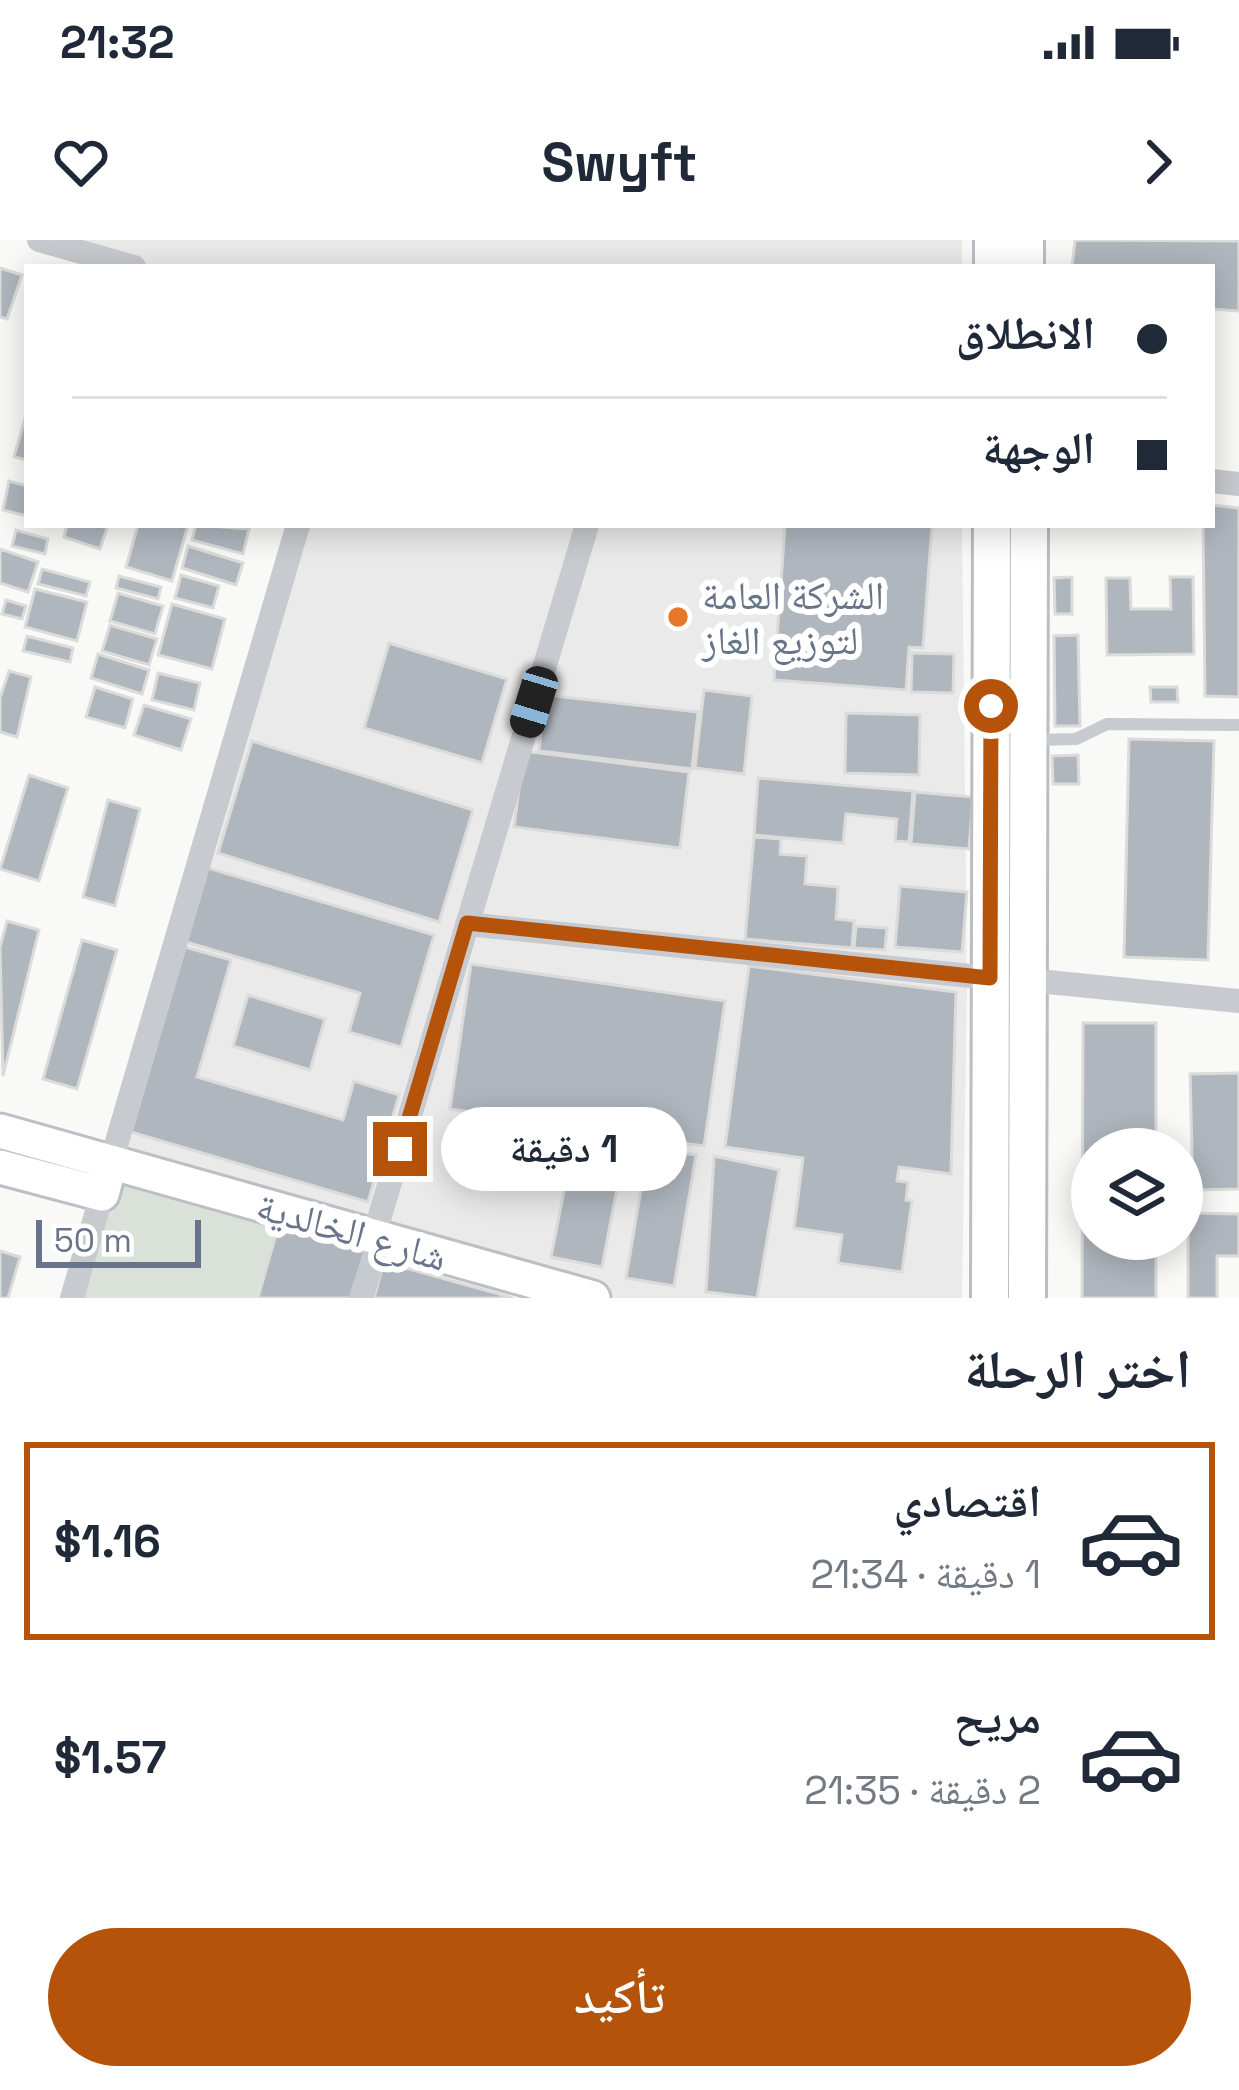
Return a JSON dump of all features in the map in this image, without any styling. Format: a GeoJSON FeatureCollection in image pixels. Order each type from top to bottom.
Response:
{"type":"FeatureCollection","features":[{"type":"Feature","properties":{"kind":"main road"},"geometry":{"type":"LineString","coordinates":[[990,1298],[992,528]]}},
{"type":"Feature","properties":{"kind":"main road"},"geometry":{"type":"LineString","coordinates":[[1027,1298],[1029,528]]}},
{"type":"Feature","properties":{"kind":"main road"},"geometry":{"type":"LineString","coordinates":[[0,1131],[106,1178]]}},
{"type":"Feature","properties":{"kind":"main road"},"geometry":{"type":"LineString","coordinates":[[0,1168],[106,1178]]}},
{"type":"Feature","properties":{"kind":"main road","name":"شارع الخالدية"},"geometry":{"type":"LineString","coordinates":[[106,1178],[373,1239],[593,1298]]}},
{"type":"Feature","properties":{"kind":"street"},"geometry":{"type":"LineString","coordinates":[[39,240],[123,264]]}},
{"type":"Feature","properties":{"kind":"street"},"geometry":{"type":"LineString","coordinates":[[72,1298],[297,528]]}},
{"type":"Feature","properties":{"kind":"street"},"geometry":{"type":"LineString","coordinates":[[362,1298],[375,1254],[373,1239],[586,528]]}},
{"type":"Feature","properties":{"kind":"street"},"geometry":{"type":"LineString","coordinates":[[467,923],[990,978]]}},
{"type":"Feature","properties":{"kind":"street"},"geometry":{"type":"LineString","coordinates":[[1028,980],[1239,1001]]}},
{"type":"Feature","properties":{"kind":"lane"},"geometry":{"type":"LineString","coordinates":[[1029,740],[1076,739],[1107,724],[1239,725]]}},
{"type":"Feature","properties":{"kind":"shaded area"},"geometry":{"type":"Polygon","coordinates":[[[39,240],[962,240],[962,264],[123,264],[39,240]]]}},
{"type":"Feature","properties":{"kind":"shaded area"},"geometry":{"type":"Polygon","coordinates":[[[297,528],[962,528],[967,985],[962,1298],[593,1298],[111,1162],[297,528]]]}},
{"type":"Feature","properties":{"kind":"shaded area"},"geometry":{"type":"Polygon","coordinates":[[[111,1162],[282,1212],[256,1298],[72,1298],[111,1162]]]}},
{"type":"Feature","properties":{"kind":"building"},"geometry":{"type":"Polygon","coordinates":[[[1075,240],[1239,241],[1239,311],[1215,309],[1215,264],[1072,264],[1075,240]]]}},
{"type":"Feature","properties":{"kind":"building"},"geometry":{"type":"Polygon","coordinates":[[[0,268],[22,275],[7,319],[0,317],[0,268]]]}},
{"type":"Feature","properties":{"kind":"building"},"geometry":{"type":"Polygon","coordinates":[[[24,422],[24,459],[14,457],[24,422]]]}},
{"type":"Feature","properties":{"kind":"building"},"geometry":{"type":"Polygon","coordinates":[[[9,481],[24,485],[24,515],[3,510],[9,481]]]}},
{"type":"Feature","properties":{"kind":"building"},"geometry":{"type":"Polygon","coordinates":[[[1215,505],[1239,508],[1239,697],[1205,696],[1203,528],[1215,528],[1215,505]]]}},
{"type":"Feature","properties":{"kind":"building"},"geometry":{"type":"Polygon","coordinates":[[[66,528],[107,528],[100,549],[64,537],[66,528]]]}},
{"type":"Feature","properties":{"kind":"building"},"geometry":{"type":"Polygon","coordinates":[[[137,528],[187,528],[172,581],[126,567],[137,528]]]}},
{"type":"Feature","properties":{"kind":"building"},"geometry":{"type":"Polygon","coordinates":[[[195,528],[249,529],[243,554],[192,540],[195,528]]]}},
{"type":"Feature","properties":{"kind":"building"},"geometry":{"type":"Polygon","coordinates":[[[785,528],[932,528],[923,648],[909,647],[906,690],[774,680],[785,528]]]}},
{"type":"Feature","properties":{"kind":"building"},"geometry":{"type":"Polygon","coordinates":[[[16,530],[48,539],[45,554],[12,546],[16,530]]]}},
{"type":"Feature","properties":{"kind":"building"},"geometry":{"type":"Polygon","coordinates":[[[188,546],[243,563],[236,585],[182,568],[188,546]]]}},
{"type":"Feature","properties":{"kind":"building"},"geometry":{"type":"Polygon","coordinates":[[[0,549],[38,562],[28,592],[0,583],[0,549]]]}},
{"type":"Feature","properties":{"kind":"building"},"geometry":{"type":"Polygon","coordinates":[[[42,569],[90,582],[86,596],[38,584],[42,569]]]}},
{"type":"Feature","properties":{"kind":"building"},"geometry":{"type":"Polygon","coordinates":[[[181,575],[219,586],[213,608],[175,598],[181,575]]]}},
{"type":"Feature","properties":{"kind":"building"},"geometry":{"type":"Polygon","coordinates":[[[119,576],[161,587],[158,599],[116,588],[119,576]]]}},
{"type":"Feature","properties":{"kind":"building"},"geometry":{"type":"Polygon","coordinates":[[[1072,577],[1072,614],[1055,614],[1054,578],[1072,577]]]}},
{"type":"Feature","properties":{"kind":"building"},"geometry":{"type":"Polygon","coordinates":[[[1170,577],[1193,577],[1194,654],[1107,655],[1106,578],[1130,578],[1131,609],[1171,609],[1170,577]]]}},
{"type":"Feature","properties":{"kind":"building"},"geometry":{"type":"Polygon","coordinates":[[[35,589],[87,602],[77,641],[25,627],[35,589]]]}},
{"type":"Feature","properties":{"kind":"building"},"geometry":{"type":"Polygon","coordinates":[[[118,593],[163,606],[155,634],[110,621],[118,593]]]}},
{"type":"Feature","properties":{"kind":"building"},"geometry":{"type":"Polygon","coordinates":[[[6,600],[26,606],[22,619],[2,614],[6,600]]]}},
{"type":"Feature","properties":{"kind":"building"},"geometry":{"type":"Polygon","coordinates":[[[172,604],[225,619],[212,669],[158,655],[172,604]]]}},
{"type":"Feature","properties":{"kind":"building"},"geometry":{"type":"Polygon","coordinates":[[[110,625],[157,639],[149,665],[102,651],[110,625]]]}},
{"type":"Feature","properties":{"kind":"building"},"geometry":{"type":"Polygon","coordinates":[[[1078,635],[1080,726],[1055,726],[1054,636],[1078,635]]]}},
{"type":"Feature","properties":{"kind":"building"},"geometry":{"type":"Polygon","coordinates":[[[27,636],[73,648],[70,662],[23,651],[27,636]]]}},
{"type":"Feature","properties":{"kind":"building"},"geometry":{"type":"Polygon","coordinates":[[[389,643],[507,679],[482,763],[364,728],[389,643]]]}},
{"type":"Feature","properties":{"kind":"building"},"geometry":{"type":"Polygon","coordinates":[[[912,653],[954,654],[953,693],[911,692],[912,653]]]}},
{"type":"Feature","properties":{"kind":"building"},"geometry":{"type":"Polygon","coordinates":[[[98,654],[149,670],[142,694],[91,678],[98,654]]]}},
{"type":"Feature","properties":{"kind":"building"},"geometry":{"type":"Polygon","coordinates":[[[9,671],[31,677],[17,737],[0,732],[0,698],[9,671]]]}},
{"type":"Feature","properties":{"kind":"building"},"geometry":{"type":"Polygon","coordinates":[[[158,673],[200,683],[194,710],[152,700],[158,673]]]}},
{"type":"Feature","properties":{"kind":"building"},"geometry":{"type":"Polygon","coordinates":[[[95,687],[133,699],[125,728],[86,717],[95,687]]]}},
{"type":"Feature","properties":{"kind":"building"},"geometry":{"type":"Polygon","coordinates":[[[1150,687],[1177,687],[1178,702],[1151,702],[1150,687]]]}},
{"type":"Feature","properties":{"kind":"building"},"geometry":{"type":"Polygon","coordinates":[[[704,690],[752,696],[744,774],[695,768],[704,690]]]}},
{"type":"Feature","properties":{"kind":"building"},"geometry":{"type":"Polygon","coordinates":[[[545,695],[698,712],[692,769],[539,751],[545,695]]]}},
{"type":"Feature","properties":{"kind":"building"},"geometry":{"type":"Polygon","coordinates":[[[144,705],[191,719],[181,750],[134,735],[144,705]]]}},
{"type":"Feature","properties":{"kind":"building"},"geometry":{"type":"Polygon","coordinates":[[[846,713],[920,715],[919,775],[845,773],[846,713]]]}},
{"type":"Feature","properties":{"kind":"building"},"geometry":{"type":"Polygon","coordinates":[[[1129,739],[1214,741],[1208,960],[1124,957],[1129,739]]]}},
{"type":"Feature","properties":{"kind":"building"},"geometry":{"type":"Polygon","coordinates":[[[252,741],[473,810],[439,922],[218,853],[252,741]]]}},
{"type":"Feature","properties":{"kind":"building"},"geometry":{"type":"Polygon","coordinates":[[[524,751],[689,772],[680,848],[514,827],[524,751]]]}},
{"type":"Feature","properties":{"kind":"building"},"geometry":{"type":"Polygon","coordinates":[[[1078,755],[1079,784],[1053,784],[1052,756],[1078,755]]]}},
{"type":"Feature","properties":{"kind":"building"},"geometry":{"type":"Polygon","coordinates":[[[29,775],[68,788],[39,881],[0,869],[29,775]]]}},
{"type":"Feature","properties":{"kind":"building"},"geometry":{"type":"Polygon","coordinates":[[[758,778],[913,791],[909,842],[895,841],[897,819],[846,814],[843,843],[754,835],[758,778]]]}},
{"type":"Feature","properties":{"kind":"building"},"geometry":{"type":"Polygon","coordinates":[[[915,792],[973,797],[969,849],[911,844],[915,792]]]}},
{"type":"Feature","properties":{"kind":"building"},"geometry":{"type":"Polygon","coordinates":[[[108,800],[140,809],[115,906],[83,897],[108,800]]]}},
{"type":"Feature","properties":{"kind":"building"},"geometry":{"type":"Polygon","coordinates":[[[754,837],[781,839],[780,854],[807,856],[805,884],[838,887],[836,919],[854,921],[852,948],[745,939],[754,837]]]}},
{"type":"Feature","properties":{"kind":"building"},"geometry":{"type":"Polygon","coordinates":[[[208,868],[434,935],[401,1047],[349,1032],[360,993],[186,942],[208,868]]]}},
{"type":"Feature","properties":{"kind":"building"},"geometry":{"type":"Polygon","coordinates":[[[900,886],[967,892],[962,952],[895,947],[900,886]]]}},
{"type":"Feature","properties":{"kind":"building"},"geometry":{"type":"Polygon","coordinates":[[[7,921],[39,930],[3,1076],[0,947],[7,921]]]}},
{"type":"Feature","properties":{"kind":"building"},"geometry":{"type":"Polygon","coordinates":[[[856,926],[887,928],[885,950],[854,948],[856,926]]]}},
{"type":"Feature","properties":{"kind":"building"},"geometry":{"type":"Polygon","coordinates":[[[82,940],[117,950],[77,1089],[43,1079],[82,940]]]}},
{"type":"Feature","properties":{"kind":"building"},"geometry":{"type":"Polygon","coordinates":[[[185,947],[231,960],[197,1077],[343,1120],[354,1081],[399,1095],[368,1202],[131,1132],[185,947]]]}},
{"type":"Feature","properties":{"kind":"building"},"geometry":{"type":"Polygon","coordinates":[[[471,964],[725,1001],[704,1146],[450,1109],[471,964]]]}},
{"type":"Feature","properties":{"kind":"building"},"geometry":{"type":"Polygon","coordinates":[[[749,966],[956,992],[951,1174],[899,1167],[897,1181],[908,1182],[906,1200],[912,1201],[902,1272],[838,1263],[842,1235],[794,1228],[803,1158],[725,1147],[749,966]]]}},
{"type":"Feature","properties":{"kind":"building"},"geometry":{"type":"Polygon","coordinates":[[[248,995],[325,1019],[310,1070],[233,1046],[248,995]]]}},
{"type":"Feature","properties":{"kind":"building"},"geometry":{"type":"Polygon","coordinates":[[[1083,1023],[1156,1023],[1156,1128],[1083,1128],[1083,1023]]]}},
{"type":"Feature","properties":{"kind":"building"},"geometry":{"type":"Polygon","coordinates":[[[1239,1073],[1239,1189],[1203,1190],[1203,1128],[1191,1128],[1190,1074],[1239,1073]]]}},
{"type":"Feature","properties":{"kind":"building"},"geometry":{"type":"Polygon","coordinates":[[[574,1140],[625,1147],[602,1267],[551,1257],[574,1140]]]}},
{"type":"Feature","properties":{"kind":"building"},"geometry":{"type":"Polygon","coordinates":[[[648,1148],[696,1155],[674,1286],[626,1278],[648,1148]]]}},
{"type":"Feature","properties":{"kind":"building"},"geometry":{"type":"Polygon","coordinates":[[[714,1156],[779,1170],[757,1298],[706,1292],[714,1156]]]}},
{"type":"Feature","properties":{"kind":"building"},"geometry":{"type":"Polygon","coordinates":[[[1203,1213],[1239,1214],[1239,1256],[1217,1256],[1217,1298],[1188,1298],[1188,1260],[1203,1260],[1203,1213]]]}},
{"type":"Feature","properties":{"kind":"building"},"geometry":{"type":"Polygon","coordinates":[[[280,1220],[371,1247],[356,1298],[258,1298],[280,1220]]]}},
{"type":"Feature","properties":{"kind":"building"},"geometry":{"type":"Polygon","coordinates":[[[0,1251],[20,1257],[8,1298],[0,1298],[0,1251]]]}},
{"type":"Feature","properties":{"kind":"building"},"geometry":{"type":"Polygon","coordinates":[[[1082,1260],[1156,1260],[1156,1298],[1082,1298],[1082,1260]]]}},
{"type":"Feature","properties":{"kind":"building"},"geometry":{"type":"Polygon","coordinates":[[[384,1262],[513,1298],[374,1298],[384,1262]]]}},
{"type":"Feature","properties":{"kind":"place","name":"الشركة العامة لتوزيع الغاز"},"geometry":{"type":"Point","coordinates":[678,617]}},
{"type":"Feature","properties":{"kind":"route"},"geometry":{"type":"LineString","coordinates":[[400,1149],[467,923],[990,978],[991,706]]}}]}
